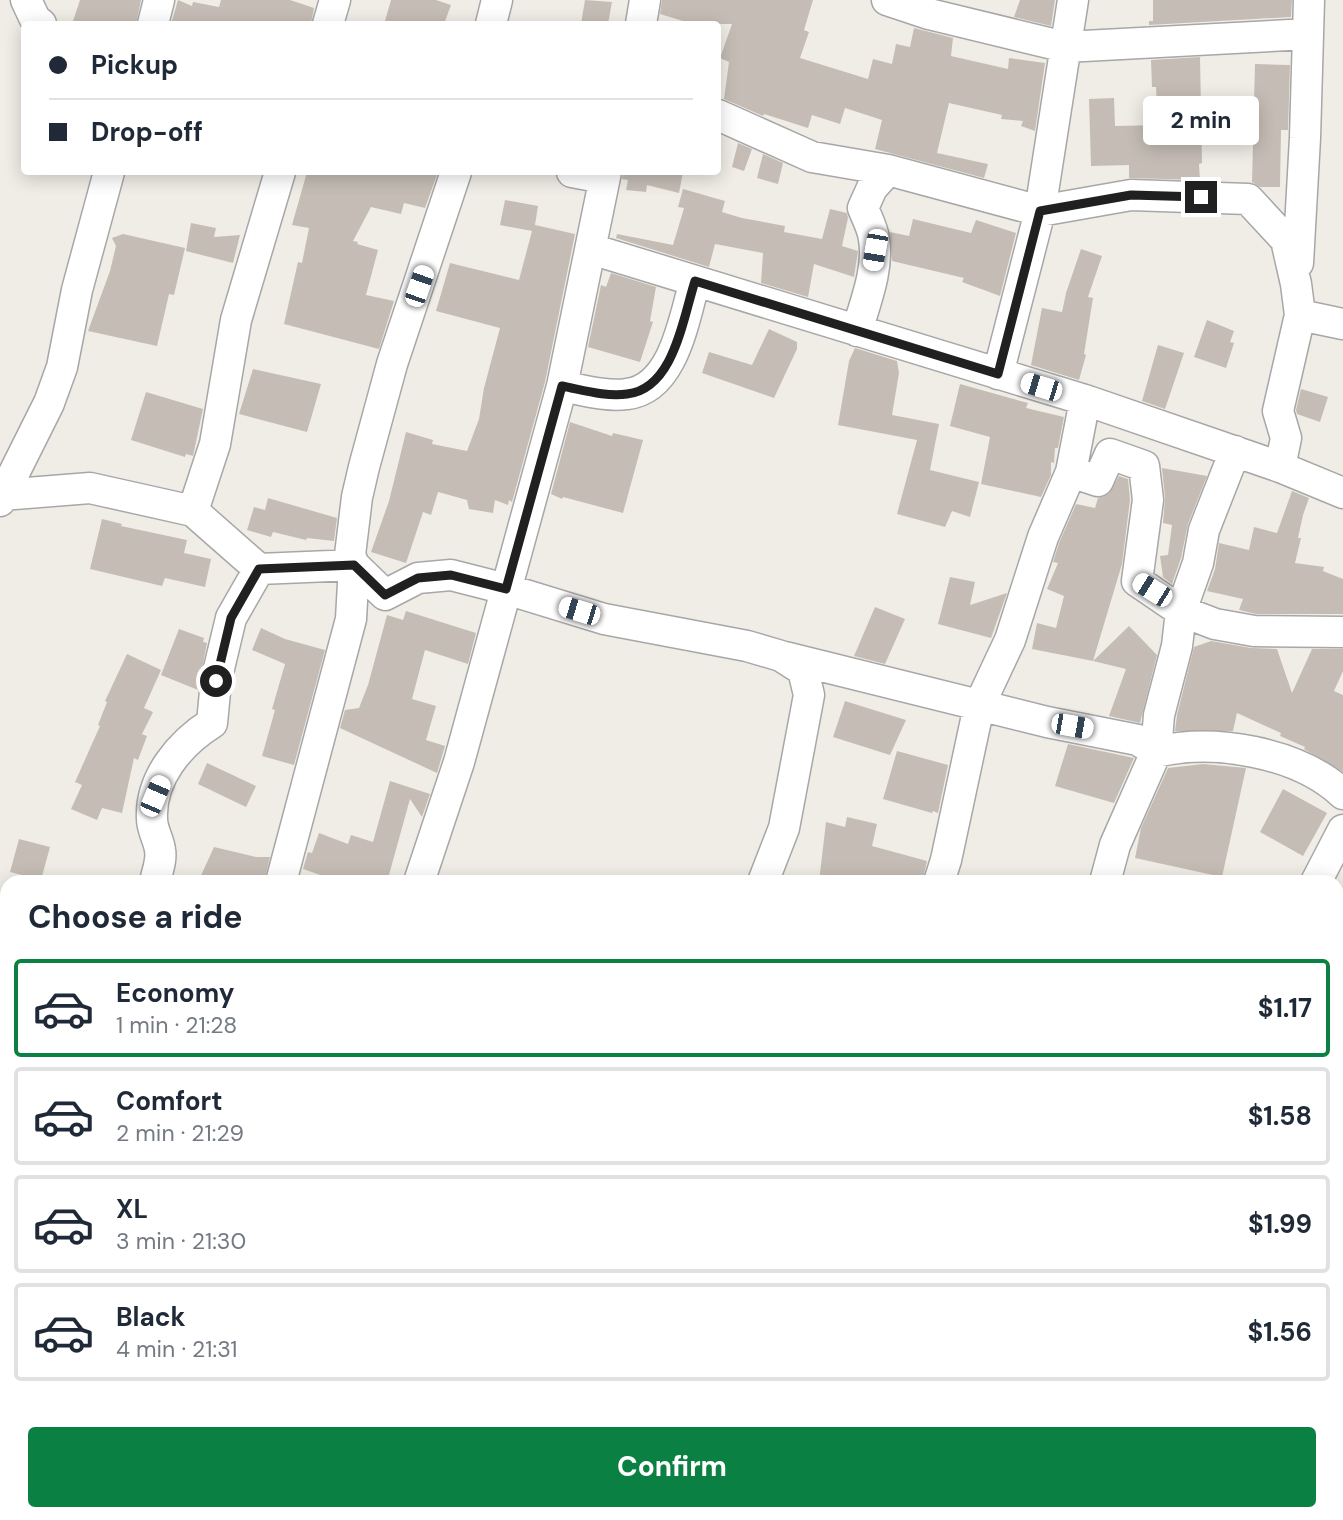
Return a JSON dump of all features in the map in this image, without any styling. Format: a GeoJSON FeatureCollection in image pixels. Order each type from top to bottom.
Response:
{"type":"FeatureCollection","features":[{"type":"Feature","properties":{"kind":"street"},"geometry":{"type":"LineString","coordinates":[[26,0],[37,21]]}},
{"type":"Feature","properties":{"kind":"street"},"geometry":{"type":"LineString","coordinates":[[154,21],[159,0]]}},
{"type":"Feature","properties":{"kind":"street"},"geometry":{"type":"LineString","coordinates":[[329,21],[335,0]]}},
{"type":"Feature","properties":{"kind":"street"},"geometry":{"type":"LineString","coordinates":[[492,21],[497,0]]}},
{"type":"Feature","properties":{"kind":"street"},"geometry":{"type":"LineString","coordinates":[[642,21],[645,0]]}},
{"type":"Feature","properties":{"kind":"street"},"geometry":{"type":"LineString","coordinates":[[887,0],[929,14],[1065,47],[1308,34]]}},
{"type":"Feature","properties":{"kind":"street"},"geometry":{"type":"LineString","coordinates":[[998,374],[1040,211],[1073,0]]}},
{"type":"Feature","properties":{"kind":"street"},"geometry":{"type":"LineString","coordinates":[[1296,284],[1305,138],[1308,0]]}},
{"type":"Feature","properties":{"kind":"street"},"geometry":{"type":"LineString","coordinates":[[721,116],[812,157],[888,170],[1040,211],[1131,195],[1248,199],[1286,240],[1300,315],[1278,411],[1286,438],[1280,467]]}},
{"type":"Feature","properties":{"kind":"street"},"geometry":{"type":"LineString","coordinates":[[857,331],[868,292],[875,250],[874,235],[863,208],[873,188],[888,170]]}},
{"type":"Feature","properties":{"kind":"street"},"geometry":{"type":"LineString","coordinates":[[1,498],[49,403],[62,367],[77,290],[109,175]]}},
{"type":"Feature","properties":{"kind":"street"},"geometry":{"type":"LineString","coordinates":[[193,512],[215,444],[236,320],[279,175]]}},
{"type":"Feature","properties":{"kind":"street"},"geometry":{"type":"LineString","coordinates":[[283,875],[351,619],[354,565],[351,548],[357,497],[364,467],[393,363],[455,175]]}},
{"type":"Feature","properties":{"kind":"street"},"geometry":{"type":"LineString","coordinates":[[421,875],[459,762],[562,386],[605,175]]}},
{"type":"Feature","properties":{"kind":"street"},"geometry":{"type":"LineString","coordinates":[[592,249],[1085,400],[1280,467],[1343,493]]}},
{"type":"Feature","properties":{"kind":"street"},"geometry":{"type":"LineString","coordinates":[[562,386],[628,394],[661,376],[672,355],[695,281]]}},
{"type":"Feature","properties":{"kind":"street"},"geometry":{"type":"LineString","coordinates":[[1300,315],[1343,324]]}},
{"type":"Feature","properties":{"kind":"street"},"geometry":{"type":"LineString","coordinates":[[941,875],[979,706],[1010,640],[1044,537],[1071,472],[1085,400]]}},
{"type":"Feature","properties":{"kind":"street"},"geometry":{"type":"LineString","coordinates":[[1107,875],[1115,845],[1156,752],[1159,715],[1177,646],[1181,611],[1198,563],[1204,530],[1235,451]]}},
{"type":"Feature","properties":{"kind":"street"},"geometry":{"type":"LineString","coordinates":[[1071,472],[1098,481],[1110,453],[1144,466],[1148,500],[1137,581],[1181,611],[1215,624],[1254,631],[1343,632]]}},
{"type":"Feature","properties":{"kind":"street"},"geometry":{"type":"LineString","coordinates":[[1,498],[90,488],[193,512],[259,569],[354,565],[385,595],[418,578],[451,575],[604,619],[702,636],[979,706],[1138,740],[1156,752],[1181,746],[1244,749],[1297,765],[1329,781],[1343,794]]}},
{"type":"Feature","properties":{"kind":"street"},"geometry":{"type":"LineString","coordinates":[[156,875],[161,853],[151,820],[155,796],[169,761],[191,736],[212,723],[216,681],[231,618],[259,569]]}},
{"type":"Feature","properties":{"kind":"street"},"geometry":{"type":"LineString","coordinates":[[766,875],[784,828],[808,695],[803,670],[781,656]]}},
{"type":"Feature","properties":{"kind":"street"},"geometry":{"type":"LineString","coordinates":[[1320,875],[1343,830]]}},
{"type":"Feature","properties":{"kind":"building"},"geometry":{"type":"Polygon","coordinates":[[[80,0],[141,0],[137,21],[73,21],[80,0]]]}},
{"type":"Feature","properties":{"kind":"building"},"geometry":{"type":"Polygon","coordinates":[[[178,0],[192,6],[193,2],[219,7],[221,0],[290,0],[314,8],[312,21],[172,21],[178,0]]]}},
{"type":"Feature","properties":{"kind":"building"},"geometry":{"type":"Polygon","coordinates":[[[391,0],[436,0],[451,5],[445,21],[385,21],[391,0]]]}},
{"type":"Feature","properties":{"kind":"building"},"geometry":{"type":"Polygon","coordinates":[[[585,0],[612,2],[609,21],[582,21],[585,0]]]}},
{"type":"Feature","properties":{"kind":"building"},"geometry":{"type":"Polygon","coordinates":[[[662,0],[813,0],[804,30],[809,32],[800,58],[868,79],[873,59],[892,64],[896,44],[910,47],[914,28],[953,38],[951,56],[1008,69],[1009,58],[1045,63],[1035,131],[1021,126],[1023,121],[1001,119],[1002,115],[949,103],[937,153],[988,164],[984,178],[875,149],[882,120],[845,108],[840,124],[812,115],[808,128],[764,114],[763,116],[724,99],[729,62],[721,58],[721,55],[732,24],[721,24],[721,21],[683,21],[660,14],[662,0]]]}},
{"type":"Feature","properties":{"kind":"building"},"geometry":{"type":"Polygon","coordinates":[[[1020,0],[1055,0],[1051,26],[1014,17],[1020,0]]]}},
{"type":"Feature","properties":{"kind":"building"},"geometry":{"type":"Polygon","coordinates":[[[1153,0],[1292,0],[1291,17],[1149,25],[1149,21],[1153,21],[1153,0]]]}},
{"type":"Feature","properties":{"kind":"building"},"geometry":{"type":"Polygon","coordinates":[[[1200,57],[1200,180],[1129,178],[1129,165],[1091,166],[1089,99],[1114,98],[1115,126],[1158,125],[1151,60],[1200,57]]]}},
{"type":"Feature","properties":{"kind":"building"},"geometry":{"type":"Polygon","coordinates":[[[1255,64],[1290,65],[1288,130],[1281,130],[1280,187],[1260,187],[1252,182],[1255,64]]]}},
{"type":"Feature","properties":{"kind":"building"},"geometry":{"type":"Polygon","coordinates":[[[738,143],[752,149],[744,171],[732,167],[738,143]]]}},
{"type":"Feature","properties":{"kind":"building"},"geometry":{"type":"Polygon","coordinates":[[[763,154],[783,163],[778,184],[757,178],[763,154]]]}},
{"type":"Feature","properties":{"kind":"building"},"geometry":{"type":"Polygon","coordinates":[[[306,175],[437,175],[425,208],[404,203],[401,214],[371,207],[353,241],[378,250],[366,295],[394,301],[379,349],[284,324],[309,228],[292,225],[306,175]]]}},
{"type":"Feature","properties":{"kind":"building"},"geometry":{"type":"Polygon","coordinates":[[[623,175],[682,175],[679,193],[647,185],[646,192],[626,190],[628,180],[622,179],[623,175]]]}},
{"type":"Feature","properties":{"kind":"building"},"geometry":{"type":"Polygon","coordinates":[[[683,189],[725,201],[722,212],[785,226],[784,232],[822,239],[830,209],[847,213],[842,246],[858,251],[854,277],[814,264],[808,297],[761,283],[763,253],[715,244],[709,267],[616,238],[617,234],[673,245],[684,208],[678,207],[683,189]]]}},
{"type":"Feature","properties":{"kind":"building"},"geometry":{"type":"Polygon","coordinates":[[[505,200],[538,206],[535,225],[575,234],[545,382],[512,502],[509,500],[508,505],[495,500],[493,513],[469,509],[467,500],[438,492],[431,515],[423,512],[406,563],[371,552],[389,501],[406,432],[433,440],[432,444],[467,451],[479,419],[500,328],[436,311],[450,263],[519,280],[532,231],[500,225],[505,200]]]}},
{"type":"Feature","properties":{"kind":"building"},"geometry":{"type":"Polygon","coordinates":[[[913,219],[971,233],[976,220],[1016,233],[1000,296],[962,282],[964,278],[892,261],[890,232],[909,236],[913,219]]]}},
{"type":"Feature","properties":{"kind":"building"},"geometry":{"type":"Polygon","coordinates":[[[191,223],[216,228],[214,237],[240,235],[233,263],[186,251],[191,223]]]}},
{"type":"Feature","properties":{"kind":"building"},"geometry":{"type":"Polygon","coordinates":[[[123,234],[185,248],[174,295],[169,294],[157,346],[88,331],[110,271],[116,246],[112,238],[123,234]]]}},
{"type":"Feature","properties":{"kind":"building"},"geometry":{"type":"Polygon","coordinates":[[[1081,249],[1102,256],[1088,297],[1093,298],[1084,354],[1086,355],[1079,380],[1031,365],[1042,308],[1062,312],[1081,249]]]}},
{"type":"Feature","properties":{"kind":"building"},"geometry":{"type":"Polygon","coordinates":[[[611,273],[656,287],[650,321],[653,322],[640,362],[588,347],[601,285],[606,287],[611,273]]]}},
{"type":"Feature","properties":{"kind":"building"},"geometry":{"type":"Polygon","coordinates":[[[1207,320],[1234,331],[1230,342],[1234,343],[1226,368],[1194,357],[1207,320]]]}},
{"type":"Feature","properties":{"kind":"building"},"geometry":{"type":"Polygon","coordinates":[[[769,329],[797,342],[797,349],[774,398],[702,373],[709,352],[752,365],[769,329]]]}},
{"type":"Feature","properties":{"kind":"building"},"geometry":{"type":"Polygon","coordinates":[[[1158,345],[1184,353],[1165,409],[1142,401],[1158,345]]]}},
{"type":"Feature","properties":{"kind":"building"},"geometry":{"type":"Polygon","coordinates":[[[855,348],[897,361],[899,373],[892,415],[939,424],[930,470],[979,482],[970,517],[952,511],[945,527],[897,514],[917,440],[838,425],[849,361],[855,348]]]}},
{"type":"Feature","properties":{"kind":"building"},"geometry":{"type":"Polygon","coordinates":[[[253,369],[321,384],[307,432],[239,414],[253,369]]]}},
{"type":"Feature","properties":{"kind":"building"},"geometry":{"type":"Polygon","coordinates":[[[960,384],[1028,403],[1026,408],[1064,417],[1058,448],[1055,448],[1054,463],[1051,462],[1051,475],[1041,497],[981,484],[990,437],[950,426],[960,384]]]}},
{"type":"Feature","properties":{"kind":"building"},"geometry":{"type":"Polygon","coordinates":[[[1301,389],[1328,397],[1320,422],[1297,414],[1301,389]]]}},
{"type":"Feature","properties":{"kind":"building"},"geometry":{"type":"Polygon","coordinates":[[[146,392],[203,409],[193,456],[186,454],[185,457],[131,440],[146,392]]]}},
{"type":"Feature","properties":{"kind":"building"},"geometry":{"type":"Polygon","coordinates":[[[570,422],[612,436],[613,433],[643,440],[623,513],[551,494],[570,422]]]}},
{"type":"Feature","properties":{"kind":"building"},"geometry":{"type":"Polygon","coordinates":[[[1162,468],[1207,476],[1188,524],[1172,584],[1163,577],[1160,556],[1168,555],[1172,525],[1163,523],[1165,498],[1162,468]]]}},
{"type":"Feature","properties":{"kind":"building"},"geometry":{"type":"Polygon","coordinates":[[[1119,476],[1128,479],[1130,500],[1122,564],[1093,661],[1032,649],[1037,623],[1056,628],[1064,596],[1047,589],[1058,563],[1053,562],[1059,543],[1076,504],[1095,508],[1098,498],[1109,494],[1119,476]]]}},
{"type":"Feature","properties":{"kind":"building"},"geometry":{"type":"Polygon","coordinates":[[[1292,491],[1309,498],[1298,538],[1301,538],[1295,563],[1324,567],[1323,571],[1343,579],[1343,614],[1256,614],[1239,610],[1243,599],[1207,591],[1215,569],[1219,543],[1249,550],[1254,527],[1277,533],[1292,491]]]}},
{"type":"Feature","properties":{"kind":"building"},"geometry":{"type":"Polygon","coordinates":[[[268,498],[337,518],[334,541],[306,540],[273,532],[271,537],[247,530],[254,507],[265,510],[268,498]]]}},
{"type":"Feature","properties":{"kind":"building"},"geometry":{"type":"Polygon","coordinates":[[[102,519],[122,524],[121,526],[187,540],[184,553],[211,559],[205,587],[165,578],[162,586],[90,569],[102,519]]]}},
{"type":"Feature","properties":{"kind":"building"},"geometry":{"type":"Polygon","coordinates":[[[950,577],[975,582],[970,605],[1007,593],[991,638],[938,624],[950,577]]]}},
{"type":"Feature","properties":{"kind":"building"},"geometry":{"type":"Polygon","coordinates":[[[875,607],[905,619],[885,664],[854,656],[875,607]]]}},
{"type":"Feature","properties":{"kind":"building"},"geometry":{"type":"Polygon","coordinates":[[[406,611],[476,633],[468,664],[425,650],[412,699],[436,706],[426,740],[445,746],[437,773],[340,728],[345,710],[359,708],[387,615],[403,620],[406,611]]]}},
{"type":"Feature","properties":{"kind":"building"},"geometry":{"type":"Polygon","coordinates":[[[1129,626],[1157,655],[1140,723],[1109,716],[1126,669],[1093,661],[1129,626]]]}},
{"type":"Feature","properties":{"kind":"building"},"geometry":{"type":"Polygon","coordinates":[[[261,628],[285,639],[325,650],[294,765],[262,756],[285,664],[252,650],[261,628]]]}},
{"type":"Feature","properties":{"kind":"building"},"geometry":{"type":"Polygon","coordinates":[[[179,629],[204,638],[203,642],[207,643],[198,690],[161,675],[179,629]]]}},
{"type":"Feature","properties":{"kind":"building"},"geometry":{"type":"Polygon","coordinates":[[[1211,641],[1251,648],[1277,649],[1292,693],[1312,649],[1343,649],[1343,671],[1334,691],[1343,695],[1343,772],[1304,749],[1305,747],[1280,736],[1281,733],[1237,713],[1233,731],[1175,731],[1194,647],[1211,641]]]}},
{"type":"Feature","properties":{"kind":"building"},"geometry":{"type":"Polygon","coordinates":[[[127,654],[161,670],[144,708],[153,712],[142,734],[147,736],[138,760],[134,758],[122,813],[102,808],[97,820],[71,809],[82,785],[75,782],[100,726],[98,725],[107,702],[105,701],[127,654]]]}},
{"type":"Feature","properties":{"kind":"building"},"geometry":{"type":"Polygon","coordinates":[[[845,701],[906,720],[890,755],[833,737],[845,701]]]}},
{"type":"Feature","properties":{"kind":"building"},"geometry":{"type":"Polygon","coordinates":[[[1068,744],[1134,758],[1114,803],[1055,786],[1068,744]]]}},
{"type":"Feature","properties":{"kind":"building"},"geometry":{"type":"Polygon","coordinates":[[[897,751],[948,765],[938,813],[883,799],[897,751]]]}},
{"type":"Feature","properties":{"kind":"building"},"geometry":{"type":"Polygon","coordinates":[[[207,763],[256,786],[246,807],[198,784],[207,763]]]}},
{"type":"Feature","properties":{"kind":"building"},"geometry":{"type":"Polygon","coordinates":[[[1203,764],[1246,768],[1222,875],[1135,858],[1141,828],[1168,768],[1203,764]]]}},
{"type":"Feature","properties":{"kind":"building"},"geometry":{"type":"Polygon","coordinates":[[[390,781],[430,794],[422,817],[410,799],[389,875],[320,875],[303,869],[308,852],[312,853],[319,833],[348,844],[351,835],[373,842],[390,781]]]}},
{"type":"Feature","properties":{"kind":"building"},"geometry":{"type":"Polygon","coordinates":[[[1283,789],[1327,813],[1303,856],[1260,832],[1283,789]]]}},
{"type":"Feature","properties":{"kind":"building"},"geometry":{"type":"Polygon","coordinates":[[[847,817],[877,824],[872,846],[927,861],[924,875],[820,875],[826,822],[845,827],[847,817]]]}},
{"type":"Feature","properties":{"kind":"building"},"geometry":{"type":"Polygon","coordinates":[[[19,839],[50,847],[42,875],[10,872],[19,839]]]}},
{"type":"Feature","properties":{"kind":"building"},"geometry":{"type":"Polygon","coordinates":[[[214,847],[256,857],[270,857],[266,875],[201,875],[214,847]]]}},
{"type":"Feature","properties":{"kind":"route"},"geometry":{"type":"LineString","coordinates":[[216,681],[231,618],[259,569],[354,565],[385,595],[418,578],[451,575],[506,589],[562,386],[628,394],[661,376],[672,355],[695,281],[998,374],[1040,211],[1131,195],[1201,197]]}}]}
